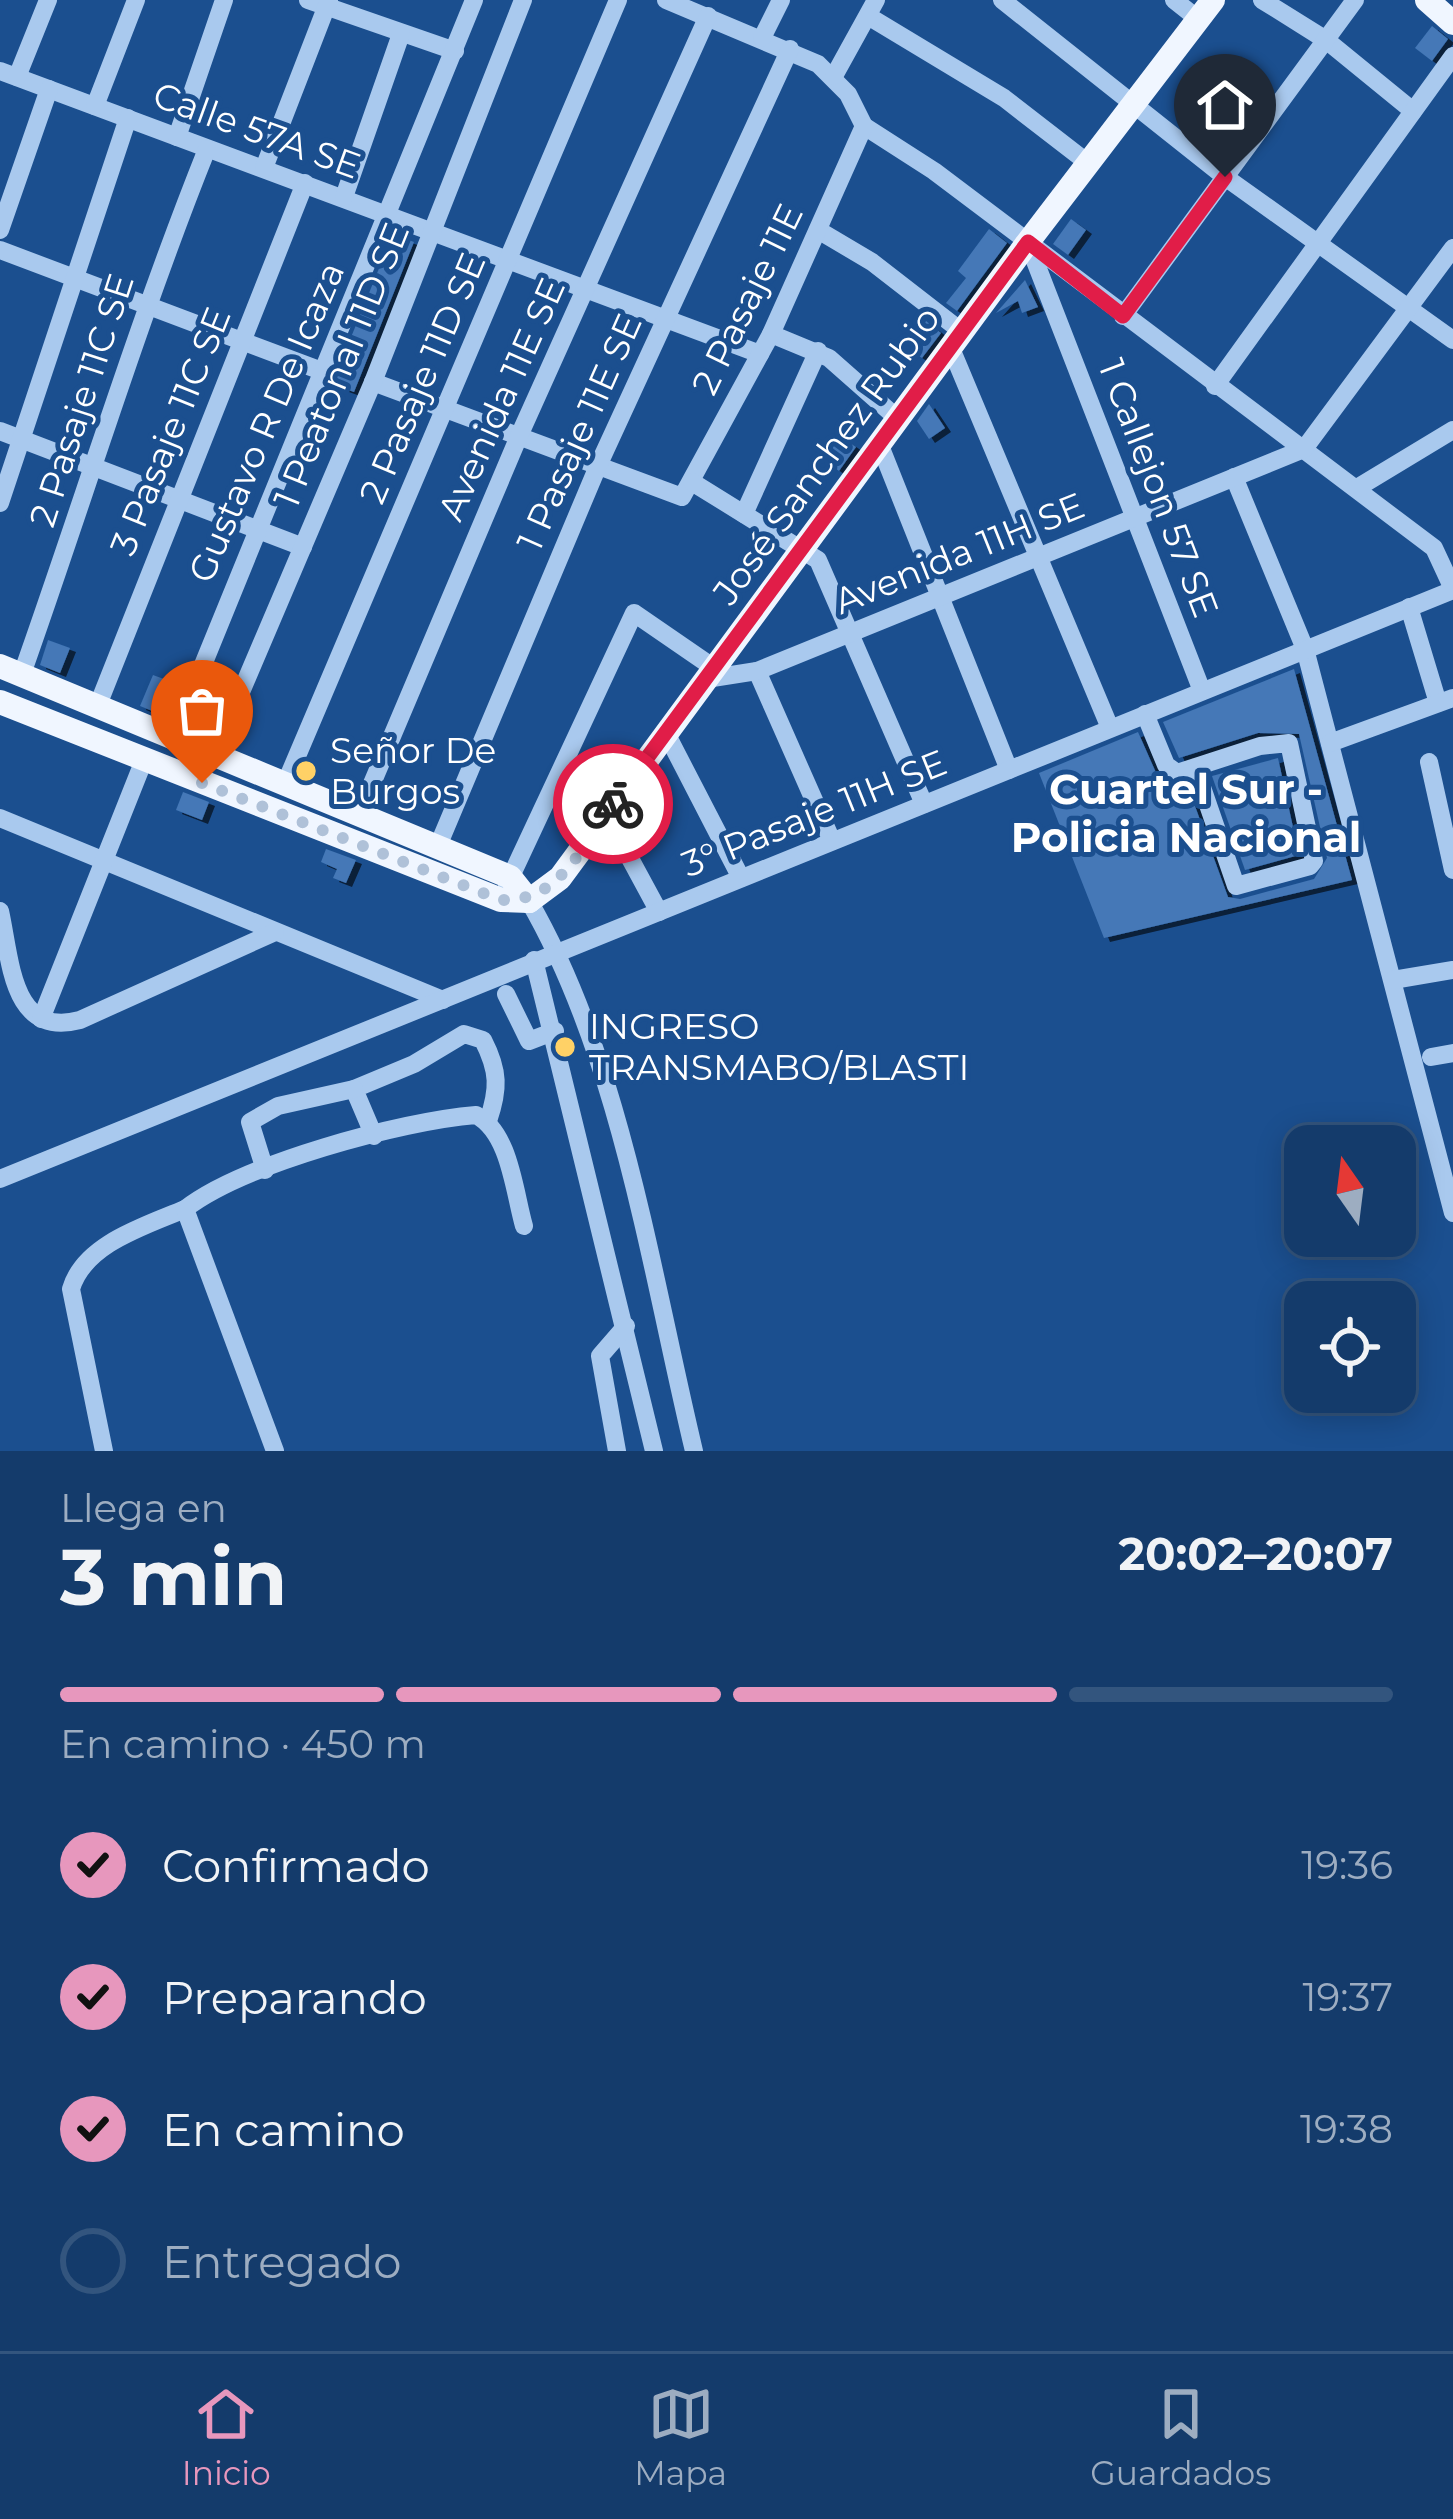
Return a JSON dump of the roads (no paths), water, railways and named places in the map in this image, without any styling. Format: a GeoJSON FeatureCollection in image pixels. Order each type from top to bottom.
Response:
{"type":"FeatureCollection","features":[{"type":"Feature","properties":{"kind":"main road"},"geometry":{"type":"LineString","coordinates":[[1427,0],[1453,23]]}},
{"type":"Feature","properties":{"kind":"main road","name":"José Sanchez Rubio"},"geometry":{"type":"LineString","coordinates":[[529,901],[560,878],[800,548],[1205,10]]}},
{"type":"Feature","properties":{"kind":"main road"},"geometry":{"type":"LineString","coordinates":[[11,670],[438,846],[529,901]]}},
{"type":"Feature","properties":{"kind":"main road"},"geometry":{"type":"LineString","coordinates":[[0,702],[144,760],[505,889]]}},
{"type":"Feature","properties":{"kind":"street"},"geometry":{"type":"LineString","coordinates":[[9,74],[48,0]]}},
{"type":"Feature","properties":{"kind":"street"},"geometry":{"type":"LineString","coordinates":[[95,106],[136,0]]}},
{"type":"Feature","properties":{"kind":"street"},"geometry":{"type":"LineString","coordinates":[[177,137],[224,0]]}},
{"type":"Feature","properties":{"kind":"street","name":"Gustavo R De Icaza"},"geometry":{"type":"LineString","coordinates":[[174,736],[474,0]]}},
{"type":"Feature","properties":{"kind":"street","name":"1 Peatonal 11D SE"},"geometry":{"type":"LineString","coordinates":[[215,753],[373,382],[523,0]]}},
{"type":"Feature","properties":{"kind":"street","name":"2 Pasaje 11D SE"},"geometry":{"type":"LineString","coordinates":[[286,782],[618,0]]}},
{"type":"Feature","properties":{"kind":"street"},"geometry":{"type":"LineString","coordinates":[[762,38],[781,0]]}},
{"type":"Feature","properties":{"kind":"street"},"geometry":{"type":"LineString","coordinates":[[1002,0],[1225,177],[1453,340]]}},
{"type":"Feature","properties":{"kind":"street"},"geometry":{"type":"LineString","coordinates":[[1026,19],[1040,0]]}},
{"type":"Feature","properties":{"kind":"street"},"geometry":{"type":"LineString","coordinates":[[1174,0],[1205,10]]}},
{"type":"Feature","properties":{"kind":"street"},"geometry":{"type":"LineString","coordinates":[[1262,0],[1325,40],[1413,111]]}},
{"type":"Feature","properties":{"kind":"street"},"geometry":{"type":"LineString","coordinates":[[1123,316],[1355,0]]}},
{"type":"Feature","properties":{"kind":"street"},"geometry":{"type":"LineString","coordinates":[[264,168],[321,2],[455,51]]}},
{"type":"Feature","properties":{"kind":"street"},"geometry":{"type":"LineString","coordinates":[[678,2],[790,49],[833,76],[864,126],[1028,242],[1434,548],[1453,590]]}},
{"type":"Feature","properties":{"kind":"street"},"geometry":{"type":"LineString","coordinates":[[833,76],[872,8],[1004,98],[1088,163]]}},
{"type":"Feature","properties":{"kind":"street","name":"Avenida 11E SE"},"geometry":{"type":"LineString","coordinates":[[360,812],[519,436],[708,16]]}},
{"type":"Feature","properties":{"kind":"street"},"geometry":{"type":"LineString","coordinates":[[344,197],[401,34]]}},
{"type":"Feature","properties":{"kind":"street","name":"1 Pasaje 11E SE"},"geometry":{"type":"LineString","coordinates":[[438,846],[598,466],[790,49]]}},
{"type":"Feature","properties":{"kind":"street"},"geometry":{"type":"LineString","coordinates":[[1215,386],[1453,56]]}},
{"type":"Feature","properties":{"kind":"street","name":"Calle 57A SE"},"geometry":{"type":"LineString","coordinates":[[9,74],[760,354]]}},
{"type":"Feature","properties":{"kind":"street"},"geometry":{"type":"LineString","coordinates":[[0,230],[49,89]]}},
{"type":"Feature","properties":{"kind":"street"},"geometry":{"type":"LineString","coordinates":[[0,503],[71,277],[128,118]]}},
{"type":"Feature","properties":{"kind":"street","name":"2 Pasaje 11E"},"geometry":{"type":"LineString","coordinates":[[687,490],[772,334],[864,126]]}},
{"type":"Feature","properties":{"kind":"street","name":"2 Pasaje 11C SE"},"geometry":{"type":"LineString","coordinates":[[11,670],[95,467],[145,304],[207,149]]}},
{"type":"Feature","properties":{"kind":"street","name":"3 Pasaje 11C SE"},"geometry":{"type":"LineString","coordinates":[[98,705],[305,183]]}},
{"type":"Feature","properties":{"kind":"street"},"geometry":{"type":"LineString","coordinates":[[818,230],[872,262],[956,339],[1111,728]]}},
{"type":"Feature","properties":{"kind":"street","name":"1 Callejon 57 SE"},"geometry":{"type":"LineString","coordinates":[[1028,242],[1202,691]]}},
{"type":"Feature","properties":{"kind":"street"},"geometry":{"type":"LineString","coordinates":[[1304,449],[1412,310],[1453,248]]}},
{"type":"Feature","properties":{"kind":"street"},"geometry":{"type":"LineString","coordinates":[[0,250],[320,370]]}},
{"type":"Feature","properties":{"kind":"street"},"geometry":{"type":"LineString","coordinates":[[772,334],[818,351],[897,418]]}},
{"type":"Feature","properties":{"kind":"street"},"geometry":{"type":"LineString","coordinates":[[744,514],[818,351]]}},
{"type":"Feature","properties":{"kind":"street"},"geometry":{"type":"LineString","coordinates":[[373,382],[598,466],[687,490],[744,514],[818,560],[924,804]]}},
{"type":"Feature","properties":{"kind":"street"},"geometry":{"type":"LineString","coordinates":[[0,431],[303,547]]}},
{"type":"Feature","properties":{"kind":"street"},"geometry":{"type":"LineString","coordinates":[[1357,488],[1447,433],[1453,457]]}},
{"type":"Feature","properties":{"kind":"street"},"geometry":{"type":"LineString","coordinates":[[879,443],[1009,770]]}},
{"type":"Feature","properties":{"kind":"street","name":"Avenida 11H SE"},"geometry":{"type":"LineString","coordinates":[[710,674],[757,671],[1304,449]]}},
{"type":"Feature","properties":{"kind":"street"},"geometry":{"type":"LineString","coordinates":[[1234,477],[1305,650],[1453,1213]]}},
{"type":"Feature","properties":{"kind":"street","name":"3° Pasaje 11H SE"},"geometry":{"type":"LineString","coordinates":[[0,1179],[1453,590]]}},
{"type":"Feature","properties":{"kind":"street"},"geometry":{"type":"LineString","coordinates":[[1330,743],[1446,701],[1409,607]]}},
{"type":"Feature","properties":{"kind":"street"},"geometry":{"type":"LineString","coordinates":[[505,889],[634,613],[710,674]]}},
{"type":"Feature","properties":{"kind":"street"},"geometry":{"type":"LineString","coordinates":[[757,671],[832,841]]}},
{"type":"Feature","properties":{"kind":"street"},"geometry":{"type":"LineString","coordinates":[[1145,715],[1171,771],[1260,746],[1289,743],[1314,861],[1236,886],[1195,767]]}},
{"type":"Feature","properties":{"kind":"street"},"geometry":{"type":"LineString","coordinates":[[666,733],[741,878]]}},
{"type":"Feature","properties":{"kind":"street"},"geometry":{"type":"LineString","coordinates":[[41,1019],[144,760]]}},
{"type":"Feature","properties":{"kind":"street"},"geometry":{"type":"LineString","coordinates":[[1429,762],[1453,870]]}},
{"type":"Feature","properties":{"kind":"street"},"geometry":{"type":"LineString","coordinates":[[606,814],[659,912]]}},
{"type":"Feature","properties":{"kind":"street"},"geometry":{"type":"LineString","coordinates":[[0,818],[443,1000]]}},
{"type":"Feature","properties":{"kind":"street"},"geometry":{"type":"LineString","coordinates":[[529,901],[559,952],[598,1056],[694,1451]]}},
{"type":"Feature","properties":{"kind":"street"},"geometry":{"type":"LineString","coordinates":[[0,911],[20,1001],[41,1019],[59,1024],[80,1020],[275,932]]}},
{"type":"Feature","properties":{"kind":"street"},"geometry":{"type":"LineString","coordinates":[[534,960],[654,1451]]}},
{"type":"Feature","properties":{"kind":"street"},"geometry":{"type":"LineString","coordinates":[[1393,980],[1453,970]]}},
{"type":"Feature","properties":{"kind":"street"},"geometry":{"type":"LineString","coordinates":[[506,994],[529,1041],[555,1031]]}},
{"type":"Feature","properties":{"kind":"street"},"geometry":{"type":"LineString","coordinates":[[265,1170],[250,1122],[278,1106],[354,1089],[472,1033],[483,1040],[499,1082],[488,1121],[502,1145],[524,1226]]}},
{"type":"Feature","properties":{"kind":"street"},"geometry":{"type":"LineString","coordinates":[[1431,1057],[1453,1053]]}},
{"type":"Feature","properties":{"kind":"street"},"geometry":{"type":"LineString","coordinates":[[354,1089],[374,1136]]}},
{"type":"Feature","properties":{"kind":"street"},"geometry":{"type":"LineString","coordinates":[[104,1451],[71,1288],[77,1268],[101,1249],[184,1209],[207,1192],[265,1170],[374,1136],[463,1116],[488,1121]]}},
{"type":"Feature","properties":{"kind":"street"},"geometry":{"type":"LineString","coordinates":[[184,1209],[275,1451]]}},
{"type":"Feature","properties":{"kind":"street"},"geometry":{"type":"LineString","coordinates":[[617,1451],[600,1356],[626,1327]]}},
{"type":"Feature","properties":{"kind":"place","name":"Señor De Burgos"},"geometry":{"type":"Point","coordinates":[306,771]}},
{"type":"Feature","properties":{"kind":"place","name":"INGRESO TRANSMABO/BLASTI"},"geometry":{"type":"Point","coordinates":[565,1047]}},
{"type":"Feature","properties":{"kind":"district","name":"Cuartel Sur - Policia Nacional"},"geometry":{"type":"Point","coordinates":[1186,813]}}]}
